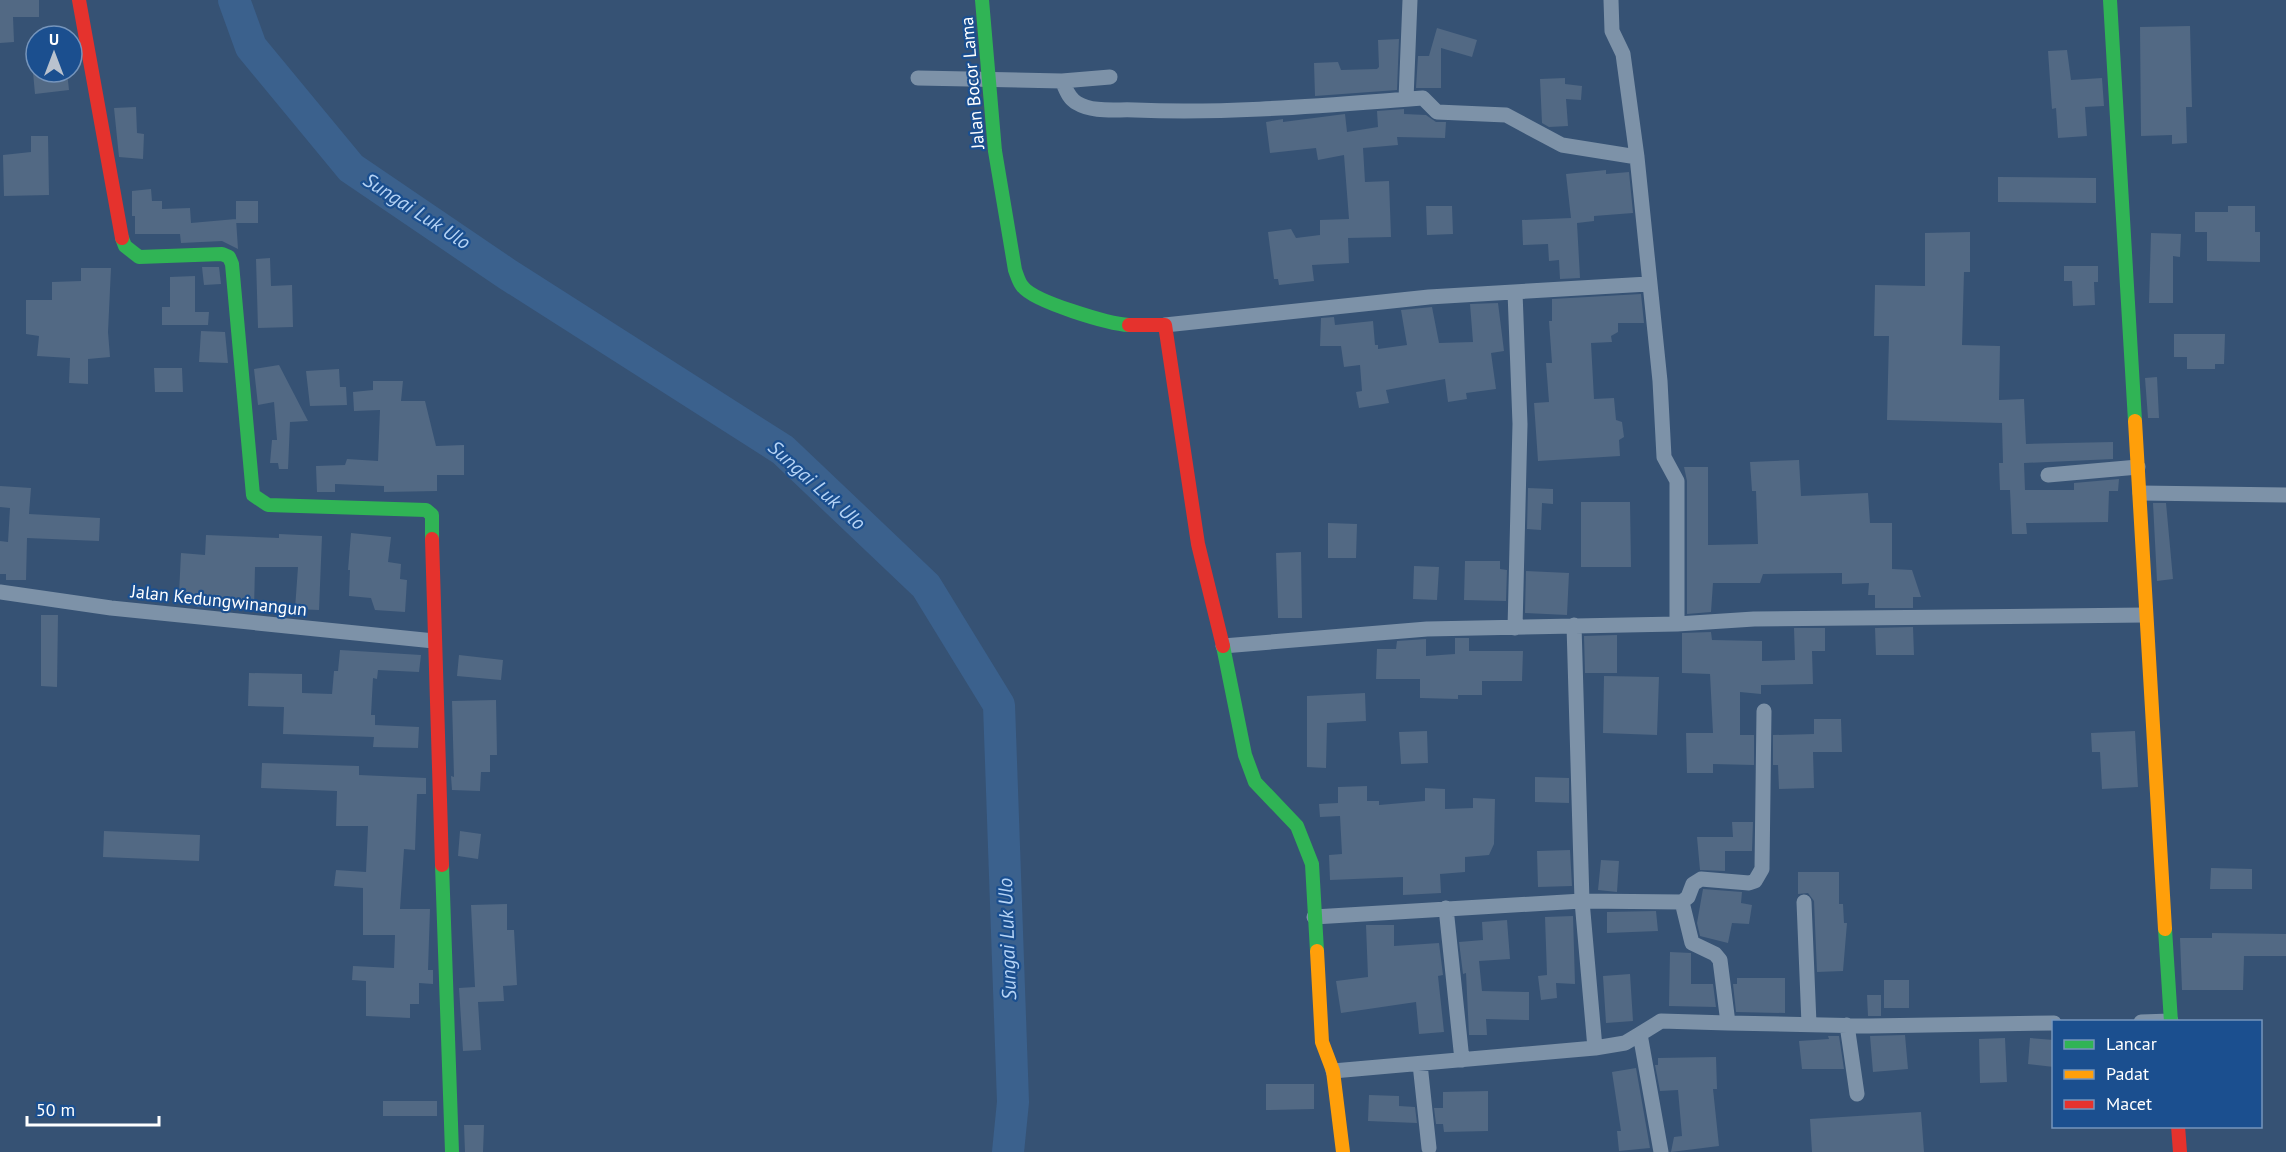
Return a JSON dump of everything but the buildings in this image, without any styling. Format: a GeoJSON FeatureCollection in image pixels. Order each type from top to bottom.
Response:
{"type":"FeatureCollection","features":[{"type":"Feature","properties":{"kind":"street"},"geometry":{"type":"LineString","coordinates":[[79,0],[118,223],[125,246],[139,256],[222,254],[229,257],[232,264],[253,495],[267,505],[430,512],[433,522],[434,641],[452,1152]]}},
{"type":"Feature","properties":{"kind":"street","name":"Jalan Bocor Lama"},"geometry":{"type":"LineString","coordinates":[[982,0],[987,80],[1014,272],[1023,287],[1032,294],[1113,323],[1165,325]]}},
{"type":"Feature","properties":{"kind":"street"},"geometry":{"type":"LineString","coordinates":[[1406,99],[1410,0]]}},
{"type":"Feature","properties":{"kind":"street"},"geometry":{"type":"LineString","coordinates":[[1611,0],[1612,31],[1623,54],[1637,156],[1648,284],[1660,381],[1664,457],[1677,481],[1677,624]]}},
{"type":"Feature","properties":{"kind":"street"},"geometry":{"type":"LineString","coordinates":[[2110,0],[2171,1020]]}},
{"type":"Feature","properties":{"kind":"street"},"geometry":{"type":"LineString","coordinates":[[918,78],[1062,81],[1110,77]]}},
{"type":"Feature","properties":{"kind":"street"},"geometry":{"type":"LineString","coordinates":[[1062,81],[1068,96],[1077,103],[1092,108],[1183,112],[1283,109],[1423,98],[1437,112],[1506,115],[1562,145],[1637,156]]}},
{"type":"Feature","properties":{"kind":"street"},"geometry":{"type":"LineString","coordinates":[[1343,1152],[1333,1071],[1322,1042],[1312,864],[1297,826],[1255,782],[1245,755],[1223,646],[1198,544],[1165,325],[1429,297],[1648,284]]}},
{"type":"Feature","properties":{"kind":"street"},"geometry":{"type":"LineString","coordinates":[[1515,292],[1520,424],[1515,628]]}},
{"type":"Feature","properties":{"kind":"street"},"geometry":{"type":"LineString","coordinates":[[2048,475],[2138,467]]}},
{"type":"Feature","properties":{"kind":"street"},"geometry":{"type":"LineString","coordinates":[[2140,492],[2286,495]]}},
{"type":"Feature","properties":{"kind":"street","name":"Jalan Kedungwinangun"},"geometry":{"type":"LineString","coordinates":[[0,592],[123,610],[434,641]]}},
{"type":"Feature","properties":{"kind":"street"},"geometry":{"type":"LineString","coordinates":[[1223,646],[1393,631],[1677,624],[1754,618],[2145,615]]}},
{"type":"Feature","properties":{"kind":"street"},"geometry":{"type":"LineString","coordinates":[[1575,625],[1582,902],[1595,1048]]}},
{"type":"Feature","properties":{"kind":"street"},"geometry":{"type":"LineString","coordinates":[[1314,917],[1582,902],[1670,902],[1688,897],[1693,884],[1701,879],[1749,883],[1759,877],[1762,869],[1764,711]]}},
{"type":"Feature","properties":{"kind":"street"},"geometry":{"type":"LineString","coordinates":[[1670,902],[1692,944],[1715,954],[1720,960],[1728,1023]]}},
{"type":"Feature","properties":{"kind":"street"},"geometry":{"type":"LineString","coordinates":[[1804,902],[1809,1024]]}},
{"type":"Feature","properties":{"kind":"street"},"geometry":{"type":"LineString","coordinates":[[1446,908],[1462,1060]]}},
{"type":"Feature","properties":{"kind":"street"},"geometry":{"type":"LineString","coordinates":[[1333,1071],[1595,1048],[1625,1043],[1661,1021],[1847,1025],[2052,1023]]}},
{"type":"Feature","properties":{"kind":"street"},"geometry":{"type":"LineString","coordinates":[[1847,1025],[1857,1094]]}},
{"type":"Feature","properties":{"kind":"street"},"geometry":{"type":"LineString","coordinates":[[1640,1034],[1661,1152]]}},
{"type":"Feature","properties":{"kind":"street"},"geometry":{"type":"LineString","coordinates":[[1420,1064],[1429,1148]]}},
{"type":"Feature","properties":{"kind":"street"},"geometry":{"type":"LineString","coordinates":[[2178,1128],[2180,1152]]}},
{"type":"Feature","properties":{"kind":"waterway","name":"Sungai Luk Ulo"},"geometry":{"type":"LineString","coordinates":[[234,0],[251,47],[351,168],[507,274],[783,450],[926,586],[999,705],[1013,1102],[1008,1152]]}},
{"type":"Feature","properties":{"kind":"traffic: fast"},"geometry":{"type":"LineString","coordinates":[[982,0],[995,151],[1015,270],[1019,281],[1030,293],[1042,299],[1090,316],[1129,325]]}},
{"type":"Feature","properties":{"kind":"traffic: fast"},"geometry":{"type":"LineString","coordinates":[[2110,0],[2135,421]]}},
{"type":"Feature","properties":{"kind":"traffic: fast"},"geometry":{"type":"LineString","coordinates":[[122,238],[125,246],[139,257],[222,254],[229,257],[232,264],[253,495],[268,505],[426,510],[432,515],[432,539]]}},
{"type":"Feature","properties":{"kind":"traffic: fast"},"geometry":{"type":"LineString","coordinates":[[1223,646],[1245,755],[1255,782],[1297,826],[1312,864],[1317,951]]}},
{"type":"Feature","properties":{"kind":"traffic: fast"},"geometry":{"type":"LineString","coordinates":[[442,865],[452,1152]]}},
{"type":"Feature","properties":{"kind":"traffic: fast"},"geometry":{"type":"LineString","coordinates":[[2165,929],[2171,1020]]}},
{"type":"Feature","properties":{"kind":"traffic: slow"},"geometry":{"type":"LineString","coordinates":[[2135,421],[2165,929]]}},
{"type":"Feature","properties":{"kind":"traffic: slow"},"geometry":{"type":"LineString","coordinates":[[1317,951],[1322,1042],[1333,1071],[1343,1152]]}},
{"type":"Feature","properties":{"kind":"traffic: jam"},"geometry":{"type":"LineString","coordinates":[[79,0],[122,238]]}},
{"type":"Feature","properties":{"kind":"traffic: jam"},"geometry":{"type":"LineString","coordinates":[[1129,325],[1165,325],[1198,544],[1223,646]]}},
{"type":"Feature","properties":{"kind":"traffic: jam"},"geometry":{"type":"LineString","coordinates":[[432,539],[442,865]]}},
{"type":"Feature","properties":{"kind":"traffic: jam"},"geometry":{"type":"LineString","coordinates":[[2178,1128],[2180,1152]]}}]}
